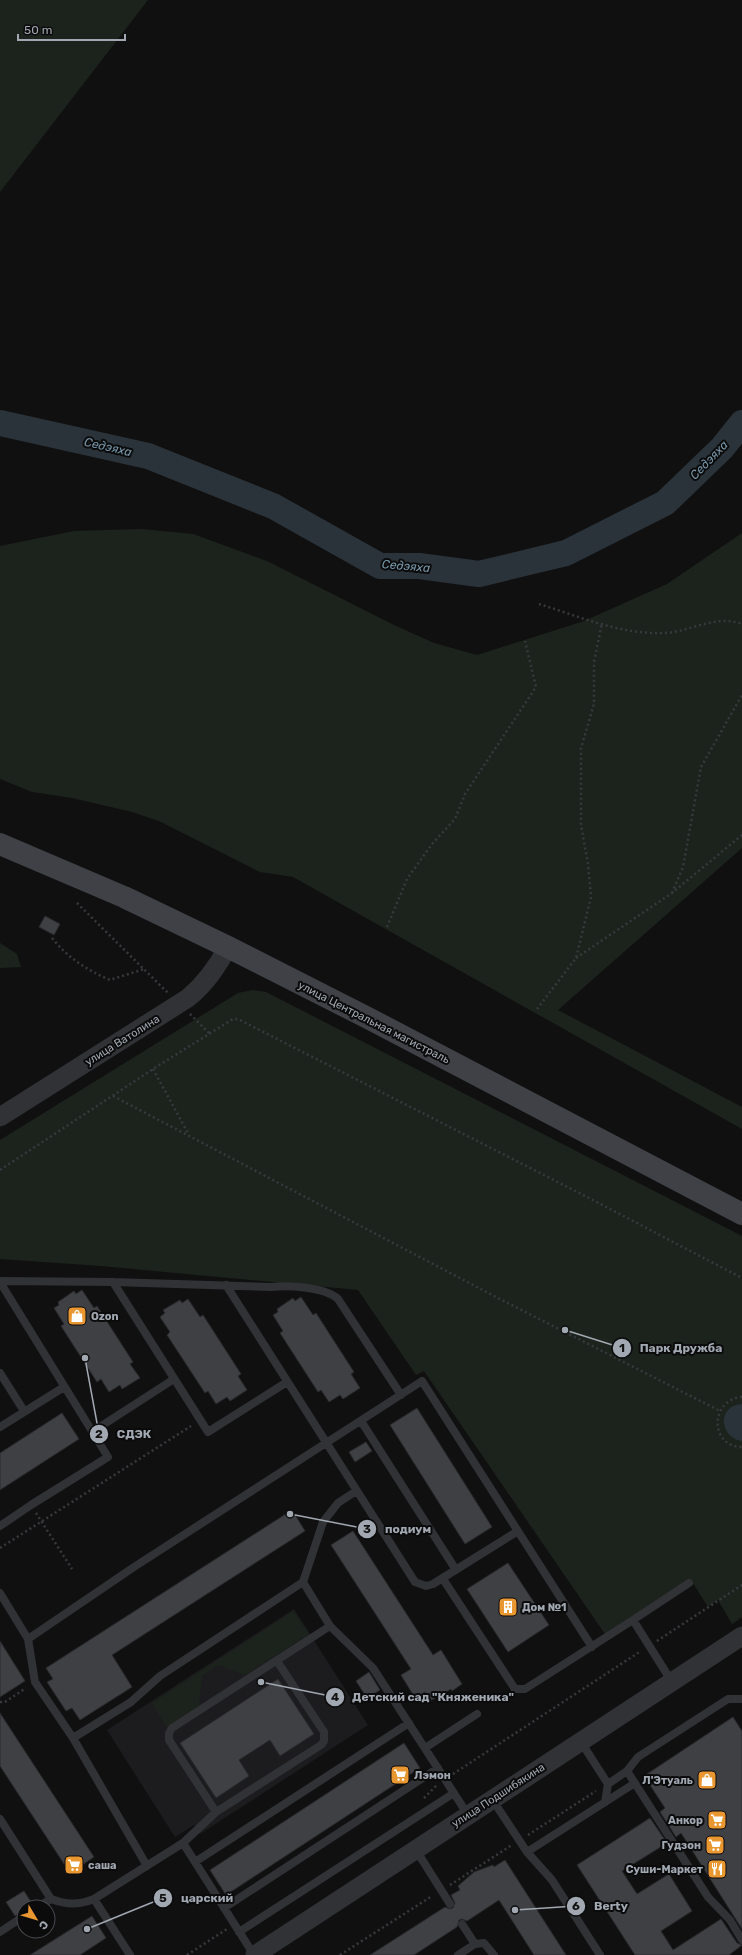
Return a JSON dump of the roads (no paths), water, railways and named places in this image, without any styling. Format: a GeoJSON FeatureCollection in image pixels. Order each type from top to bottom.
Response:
{"type":"FeatureCollection","features":[{"type":"Feature","properties":{"kind":"main road","name":"улица Центральная магистраль"},"geometry":{"type":"LineString","coordinates":[[0,844],[124,897],[228,947],[373,1020],[742,1214]]}},
{"type":"Feature","properties":{"kind":"street","name":"улица Ватолина"},"geometry":{"type":"LineString","coordinates":[[0,1117],[179,1004],[204,984],[217,967],[228,947]]}},
{"type":"Feature","properties":{"kind":"street","name":"улица Подшибякина"},"geometry":{"type":"LineString","coordinates":[[254,1955],[741,1638]]}},
{"type":"Feature","properties":{"kind":"lane"},"geometry":{"type":"LineString","coordinates":[[0,1282],[113,1282],[280,1286],[325,1291],[333,1294],[338,1299],[401,1395]]}},
{"type":"Feature","properties":{"kind":"lane"},"geometry":{"type":"LineString","coordinates":[[0,1282],[108,1457],[30,1504],[0,1526]]}},
{"type":"Feature","properties":{"kind":"lane"},"geometry":{"type":"LineString","coordinates":[[113,1282],[208,1432],[287,1382]]}},
{"type":"Feature","properties":{"kind":"lane"},"geometry":{"type":"LineString","coordinates":[[226,1285],[412,1579],[420,1585],[426,1586],[433,1584],[518,1531]]}},
{"type":"Feature","properties":{"kind":"lane"},"geometry":{"type":"LineString","coordinates":[[0,1373],[24,1411]]}},
{"type":"Feature","properties":{"kind":"lane"},"geometry":{"type":"LineString","coordinates":[[92,1432],[174,1380]]}},
{"type":"Feature","properties":{"kind":"lane"},"geometry":{"type":"LineString","coordinates":[[28,1639],[134,1567],[327,1444],[422,1381],[592,1647]]}},
{"type":"Feature","properties":{"kind":"lane"},"geometry":{"type":"LineString","coordinates":[[0,1427],[64,1387]]}},
{"type":"Feature","properties":{"kind":"lane"},"geometry":{"type":"LineString","coordinates":[[361,1421],[456,1570]]}},
{"type":"Feature","properties":{"kind":"lane"},"geometry":{"type":"LineString","coordinates":[[73,1738],[131,1702],[160,1676],[303,1582],[323,1522],[338,1504],[356,1491]]}},
{"type":"Feature","properties":{"kind":"lane"},"geometry":{"type":"LineString","coordinates":[[443,1579],[515,1690],[525,1690],[689,1583]]}},
{"type":"Feature","properties":{"kind":"lane"},"geometry":{"type":"LineString","coordinates":[[303,1582],[330,1626],[373,1668],[468,1815]]}},
{"type":"Feature","properties":{"kind":"lane"},"geometry":{"type":"LineString","coordinates":[[0,1593],[28,1639],[35,1682],[73,1738],[147,1866]]}},
{"type":"Feature","properties":{"kind":"lane"},"geometry":{"type":"LineString","coordinates":[[633,1620],[672,1682]]}},
{"type":"Feature","properties":{"kind":"lane"},"geometry":{"type":"LineString","coordinates":[[216,1812],[169,1740],[169,1732],[172,1728],[330,1626]]}},
{"type":"Feature","properties":{"kind":"lane"},"geometry":{"type":"LineString","coordinates":[[56,1900],[71,1904],[84,1903],[94,1899],[183,1843],[216,1812],[321,1745],[324,1740],[324,1732],[277,1661]]}},
{"type":"Feature","properties":{"kind":"lane"},"geometry":{"type":"LineString","coordinates":[[608,1784],[627,1771],[638,1757],[728,1699],[742,1699]]}},
{"type":"Feature","properties":{"kind":"lane"},"geometry":{"type":"LineString","coordinates":[[425,1748],[476,1714]]}},
{"type":"Feature","properties":{"kind":"lane"},"geometry":{"type":"LineString","coordinates":[[195,1862],[409,1723]]}},
{"type":"Feature","properties":{"kind":"lane"},"geometry":{"type":"LineString","coordinates":[[581,1741],[608,1784],[605,1802]]}},
{"type":"Feature","properties":{"kind":"lane"},"geometry":{"type":"LineString","coordinates":[[224,1908],[438,1768]]}},
{"type":"Feature","properties":{"kind":"lane"},"geometry":{"type":"LineString","coordinates":[[627,1771],[708,1897],[730,1920],[742,1940]]}},
{"type":"Feature","properties":{"kind":"lane"},"geometry":{"type":"LineString","coordinates":[[527,1852],[635,1783]]}},
{"type":"Feature","properties":{"kind":"lane"},"geometry":{"type":"LineString","coordinates":[[240,1932],[454,1793]]}},
{"type":"Feature","properties":{"kind":"lane"},"geometry":{"type":"LineString","coordinates":[[492,1799],[527,1852],[552,1880],[600,1955]]}},
{"type":"Feature","properties":{"kind":"lane"},"geometry":{"type":"LineString","coordinates":[[0,1819],[51,1899]]}},
{"type":"Feature","properties":{"kind":"lane"},"geometry":{"type":"LineString","coordinates":[[183,1843],[254,1955]]}},
{"type":"Feature","properties":{"kind":"lane"},"geometry":{"type":"LineString","coordinates":[[416,1850],[450,1904]]}},
{"type":"Feature","properties":{"kind":"lane"},"geometry":{"type":"LineString","coordinates":[[94,1899],[130,1955]]}},
{"type":"Feature","properties":{"kind":"lane"},"geometry":{"type":"LineString","coordinates":[[0,1932],[16,1921]]}},
{"type":"Feature","properties":{"kind":"lane"},"geometry":{"type":"LineString","coordinates":[[462,1924],[475,1944]]}},
{"type":"Feature","properties":{"kind":"lane"},"geometry":{"type":"LineString","coordinates":[[458,1955],[475,1944],[484,1943],[494,1955]]}},
{"type":"Feature","properties":{"kind":"waterway","name":"Седэяха"},"geometry":{"type":"LineString","coordinates":[[0,423],[148,456],[273,506],[380,566],[419,566],[479,574],[566,553],[665,503],[722,448],[742,423]]}},
{"type":"Feature","properties":{"kind":"place","name":"Ozon"},"geometry":{"type":"Point","coordinates":[77,1316]}},
{"type":"Feature","properties":{"kind":"place","name":"Парк Дружба"},"geometry":{"type":"Point","coordinates":[565,1330]}},
{"type":"Feature","properties":{"kind":"place","name":"СДЭК"},"geometry":{"type":"Point","coordinates":[85,1358]}},
{"type":"Feature","properties":{"kind":"place","name":"подиум"},"geometry":{"type":"Point","coordinates":[290,1514]}},
{"type":"Feature","properties":{"kind":"place","name":"Дом №1"},"geometry":{"type":"Point","coordinates":[508,1607]}},
{"type":"Feature","properties":{"kind":"place","name":"Детский сад \"Княженика\""},"geometry":{"type":"Point","coordinates":[261,1682]}},
{"type":"Feature","properties":{"kind":"place","name":"Лэмон"},"geometry":{"type":"Point","coordinates":[400,1775]}},
{"type":"Feature","properties":{"kind":"place","name":"Л'Этуаль"},"geometry":{"type":"Point","coordinates":[707,1780]}},
{"type":"Feature","properties":{"kind":"place","name":"Анкор"},"geometry":{"type":"Point","coordinates":[717,1820]}},
{"type":"Feature","properties":{"kind":"place","name":"Гудзон"},"geometry":{"type":"Point","coordinates":[715,1845]}},
{"type":"Feature","properties":{"kind":"place","name":"саша"},"geometry":{"type":"Point","coordinates":[74,1865]}},
{"type":"Feature","properties":{"kind":"place","name":"Суши-Маркет"},"geometry":{"type":"Point","coordinates":[717,1869]}},
{"type":"Feature","properties":{"kind":"place","name":"Berty"},"geometry":{"type":"Point","coordinates":[515,1910]}},
{"type":"Feature","properties":{"kind":"place","name":"царский"},"geometry":{"type":"Point","coordinates":[87,1929]}}]}
